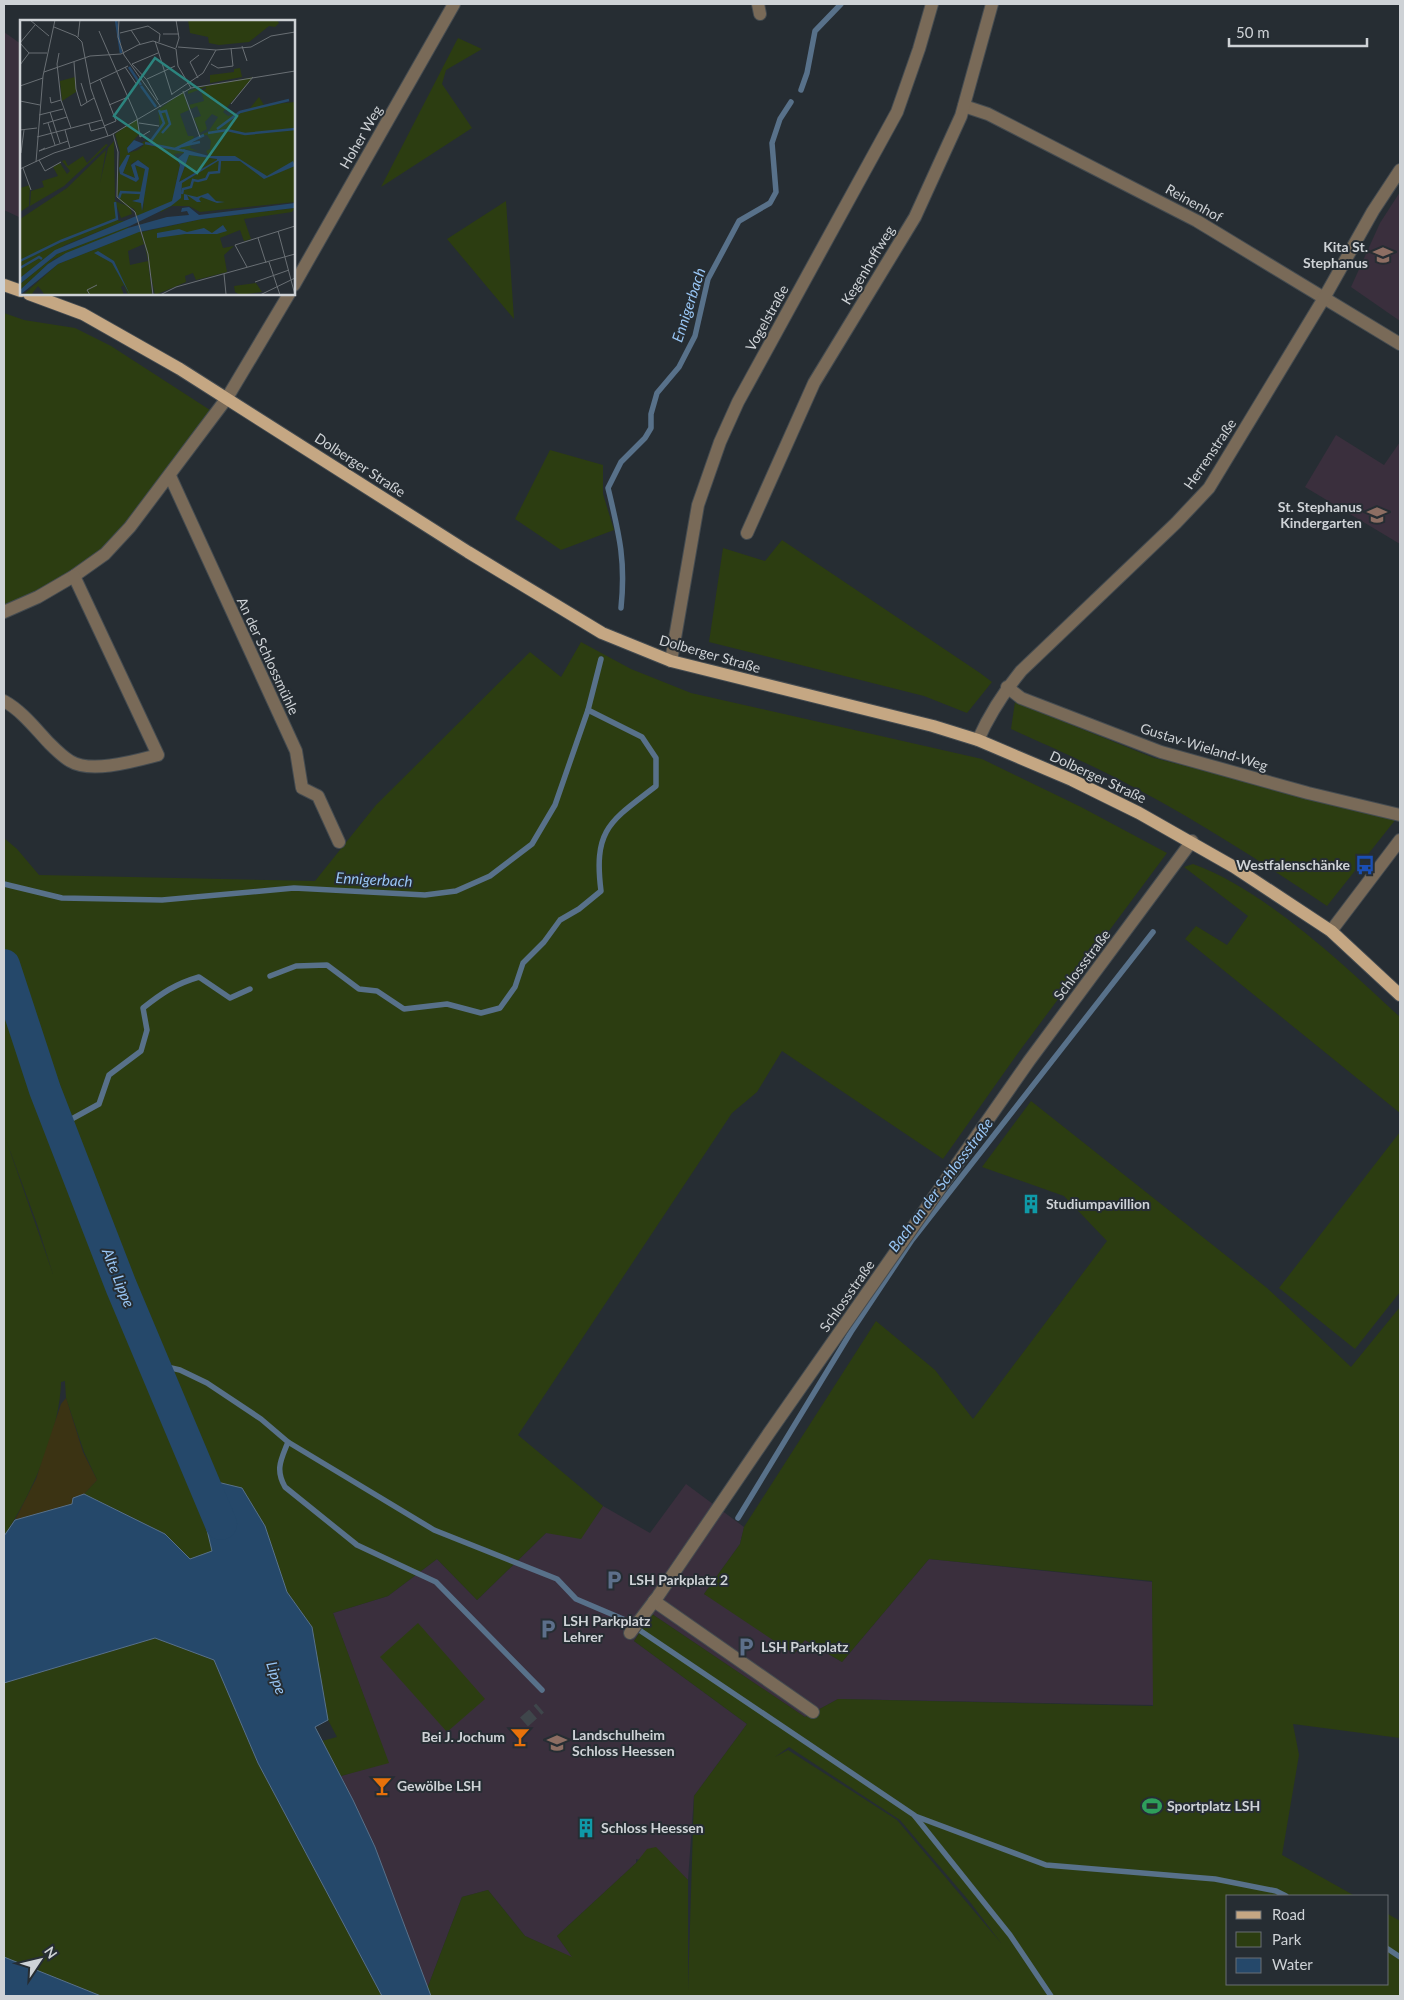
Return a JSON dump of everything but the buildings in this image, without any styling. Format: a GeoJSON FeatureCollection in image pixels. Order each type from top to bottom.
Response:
{"type":"FeatureCollection","features":[{"type":"Feature","properties":{"kind":"main road"},"geometry":{"type":"LineString","coordinates":[[4,285],[20,291]]}},
{"type":"Feature","properties":{"kind":"main road","name":"Dolberger Straße"},"geometry":{"type":"LineString","coordinates":[[32,295],[83,314],[180,368],[468,552],[594,628],[671,661],[933,726],[978,740],[1072,780],[1192,842],[1331,931],[1400,995]]}},
{"type":"Feature","properties":{"kind":"street","name":"Hoher Weg"},"geometry":{"type":"LineString","coordinates":[[295,283],[454,4]]}},
{"type":"Feature","properties":{"kind":"street","name":"Vogelstraße"},"geometry":{"type":"LineString","coordinates":[[671,661],[698,505],[720,442],[738,402],[897,112],[919,49],[932,4]]}},
{"type":"Feature","properties":{"kind":"street","name":"Kegenhoffweg"},"geometry":{"type":"LineString","coordinates":[[747,534],[814,383],[915,217],[964,106],[992,4]]}},
{"type":"Feature","properties":{"kind":"street","name":"Reinenhof"},"geometry":{"type":"LineString","coordinates":[[964,106],[988,114],[1197,221],[1400,344]]}},
{"type":"Feature","properties":{"kind":"street","name":"Herrenstraße"},"geometry":{"type":"LineString","coordinates":[[978,740],[984,725],[1007,687],[1021,670],[1176,524],[1209,488],[1324,298],[1373,211],[1400,170]]}},
{"type":"Feature","properties":{"kind":"street"},"geometry":{"type":"LineString","coordinates":[[4,612],[38,597],[74,576],[105,554],[130,527],[227,398],[287,295]]}},
{"type":"Feature","properties":{"kind":"street","name":"An der Schlossmühle"},"geometry":{"type":"LineString","coordinates":[[170,476],[296,752],[302,788],[318,796],[340,842]]}},
{"type":"Feature","properties":{"kind":"street"},"geometry":{"type":"LineString","coordinates":[[4,701],[34,724],[49,743],[71,762],[89,766],[121,764],[158,756],[74,576]]}},
{"type":"Feature","properties":{"kind":"street","name":"Gustav-Wieland-Weg"},"geometry":{"type":"LineString","coordinates":[[1007,687],[1021,698],[1161,752],[1308,793],[1400,815]]}},
{"type":"Feature","properties":{"kind":"street"},"geometry":{"type":"LineString","coordinates":[[1331,931],[1400,840]]}},
{"type":"Feature","properties":{"kind":"street","name":"Schlossstraße"},"geometry":{"type":"LineString","coordinates":[[630,1633],[1029,1061],[1192,842]]}},
{"type":"Feature","properties":{"kind":"street"},"geometry":{"type":"LineString","coordinates":[[654,1601],[814,1712]]}},
{"type":"Feature","properties":{"kind":"shaded area"},"geometry":{"type":"Polygon","coordinates":[[[4,32],[20,43],[20,218],[4,210],[4,32]]]}},
{"type":"Feature","properties":{"kind":"shaded area","name":"Kita St. Stephanus"},"geometry":{"type":"Polygon","coordinates":[[[1400,192],[1400,321],[1351,287],[1380,223],[1400,192]]]}},
{"type":"Feature","properties":{"kind":"shaded area","name":"St. Stephanus Kindergarten"},"geometry":{"type":"Polygon","coordinates":[[[1336,435],[1384,465],[1400,442],[1400,544],[1305,487],[1336,435]]]}},
{"type":"Feature","properties":{"kind":"shaded area","name":"Landschulheim Schloss Heessen"},"geometry":{"type":"Polygon","coordinates":[[[686,1484],[744,1527],[740,1544],[704,1594],[805,1640],[842,1662],[929,1559],[1152,1582],[1154,1705],[838,1699],[805,1717],[652,1614],[634,1641],[747,1724],[694,1796],[688,1880],[675,1868],[636,1859],[636,1863],[557,1936],[573,1958],[525,1936],[488,1890],[462,1897],[427,1989],[375,1847],[341,1776],[388,1762],[333,1613],[388,1596],[437,1559],[477,1600],[546,1533],[594,1519],[603,1506],[650,1533],[686,1484]]]}},
{"type":"Feature","properties":{"kind":"green space"},"geometry":{"type":"Polygon","coordinates":[[[458,38],[482,49],[446,70],[442,84],[472,128],[381,187],[458,38]]]}},
{"type":"Feature","properties":{"kind":"green space"},"geometry":{"type":"Polygon","coordinates":[[[506,201],[514,319],[447,239],[506,201]]]}},
{"type":"Feature","properties":{"kind":"green space"},"geometry":{"type":"Polygon","coordinates":[[[4,313],[24,320],[75,328],[111,346],[213,412],[127,524],[94,557],[44,592],[4,606],[4,313]]]}},
{"type":"Feature","properties":{"kind":"green space"},"geometry":{"type":"Polygon","coordinates":[[[550,450],[603,465],[603,494],[614,530],[561,550],[515,519],[550,450]]]}},
{"type":"Feature","properties":{"kind":"green space"},"geometry":{"type":"Polygon","coordinates":[[[782,540],[992,682],[967,713],[924,696],[709,642],[723,548],[765,561],[782,540]]]}},
{"type":"Feature","properties":{"kind":"green space"},"geometry":{"type":"Polygon","coordinates":[[[581,642],[631,669],[691,693],[982,759],[1081,807],[1167,853],[1018,1053],[943,1159],[782,1051],[757,1092],[732,1113],[518,1435],[603,1506],[581,1539],[546,1533],[477,1600],[437,1559],[388,1596],[333,1613],[389,1763],[341,1776],[322,1741],[337,1737],[328,1720],[312,1628],[287,1592],[279,1570],[212,1552],[190,1559],[165,1534],[84,1494],[97,1480],[84,1452],[66,1398],[65,1381],[61,1382],[50,1442],[34,1483],[4,1536],[4,838],[17,849],[39,875],[315,881],[376,805],[530,652],[561,677],[581,642]],[[5,1137],[53,1274],[37,1224],[5,1137]]]}},
{"type":"Feature","properties":{"kind":"green space"},"geometry":{"type":"Polygon","coordinates":[[[1015,702],[1154,758],[1396,819],[1327,906],[1242,850],[1154,798],[1094,767],[1011,729],[1015,702]]]}},
{"type":"Feature","properties":{"kind":"green space"},"geometry":{"type":"Polygon","coordinates":[[[1193,864],[1248,891],[1275,910],[1329,953],[1400,1017],[1400,1113],[1185,939],[1196,926],[1227,945],[1248,916],[1184,867],[1193,864]]]}},
{"type":"Feature","properties":{"kind":"green space"},"geometry":{"type":"Polygon","coordinates":[[[1031,1101],[1267,1288],[1351,1367],[1400,1307],[1400,1738],[1293,1724],[1299,1755],[1282,1855],[1353,1895],[1226,1895],[1226,1985],[1389,1985],[1389,1915],[1400,1921],[1400,1996],[431,1996],[427,1989],[462,1897],[488,1890],[525,1936],[572,1957],[557,1936],[636,1863],[647,1849],[656,1847],[688,1880],[688,1990],[694,1796],[747,1724],[634,1641],[652,1614],[805,1717],[838,1699],[1153,1706],[1152,1581],[929,1559],[842,1662],[805,1640],[794,1654],[704,1594],[740,1544],[744,1527],[876,1321],[935,1370],[973,1419],[1107,1241],[1064,1196],[982,1167],[1031,1101]],[[789,1747],[775,1757],[788,1750],[897,1820],[1001,1943],[970,1902],[900,1820],[789,1747]]]}},
{"type":"Feature","properties":{"kind":"green space"},"geometry":{"type":"Polygon","coordinates":[[[1400,1132],[1400,1292],[1355,1349],[1279,1288],[1400,1132]]]}},
{"type":"Feature","properties":{"kind":"green space"},"geometry":{"type":"Polygon","coordinates":[[[418,1623],[485,1699],[447,1732],[380,1657],[418,1623]]]}},
{"type":"Feature","properties":{"kind":"green space"},"geometry":{"type":"Polygon","coordinates":[[[155,1638],[214,1660],[258,1763],[382,1996],[101,1996],[4,1957],[4,1683],[155,1638]]]}},
{"type":"Feature","properties":{"kind":"sand"},"geometry":{"type":"Polygon","coordinates":[[[66,1398],[83,1452],[97,1480],[84,1494],[73,1498],[72,1504],[15,1520],[36,1479],[61,1404],[66,1398]]]}},
{"type":"Feature","properties":{"kind":"water","name":"Lippe"},"geometry":{"type":"Polygon","coordinates":[[[209,1480],[242,1488],[265,1526],[287,1592],[312,1627],[328,1720],[315,1727],[375,1847],[431,1996],[382,1996],[258,1763],[214,1660],[155,1638],[4,1683],[4,1536],[15,1520],[72,1504],[73,1498],[84,1494],[165,1534],[190,1559],[212,1551],[197,1488],[209,1480]]]}},
{"type":"Feature","properties":{"kind":"water"},"geometry":{"type":"Polygon","coordinates":[[[4,1957],[101,1996],[4,1995],[4,1957]]]}},
{"type":"Feature","properties":{"kind":"waterway","name":"Ennigerbach"},"geometry":{"type":"LineString","coordinates":[[801,90],[807,73],[815,31],[841,4]]}},
{"type":"Feature","properties":{"kind":"waterway","name":"Ennigerbach"},"geometry":{"type":"LineString","coordinates":[[621,608],[622,561],[608,488],[621,462],[645,438],[651,428],[651,414],[657,393],[679,367],[695,336],[708,279],[739,221],[770,203],[776,192],[772,143],[780,119],[791,102]]}},
{"type":"Feature","properties":{"kind":"waterway","name":"Ennigerbach"},"geometry":{"type":"LineString","coordinates":[[4,884],[62,898],[162,900],[294,888],[425,895],[456,891],[490,876],[532,844],[555,805],[588,710],[601,659]]}},
{"type":"Feature","properties":{"kind":"waterway"},"geometry":{"type":"LineString","coordinates":[[270,976],[296,966],[327,965],[359,989],[377,991],[404,1009],[447,1004],[481,1013],[500,1008],[515,987],[523,963],[544,942],[560,920],[579,909],[601,891],[599,870],[603,839],[617,818],[656,786],[656,758],[642,737],[588,710]]}},
{"type":"Feature","properties":{"kind":"waterway","name":"Bach an der Schlossstraße"},"geometry":{"type":"LineString","coordinates":[[738,1518],[851,1332],[912,1240],[1153,932]]}},
{"type":"Feature","properties":{"kind":"waterway","name":"Alte Lippe"},"geometry":{"type":"LineString","coordinates":[[4,965],[45,1090],[121,1286],[221,1524]]}},
{"type":"Feature","properties":{"kind":"waterway"},"geometry":{"type":"LineString","coordinates":[[59,1126],[99,1104],[109,1075],[141,1051],[147,1030],[143,1008],[156,998],[176,986],[199,977],[230,998],[250,989]]}},
{"type":"Feature","properties":{"kind":"waterway"},"geometry":{"type":"LineString","coordinates":[[154,1364],[180,1370],[207,1383],[261,1419],[288,1442],[434,1530],[557,1579],[576,1599],[623,1619],[914,1815],[1010,1935],[1051,1996]]}},
{"type":"Feature","properties":{"kind":"waterway"},"geometry":{"type":"LineString","coordinates":[[288,1442],[280,1465],[280,1475],[285,1487],[357,1545],[436,1582],[542,1690]]}},
{"type":"Feature","properties":{"kind":"waterway"},"geometry":{"type":"LineString","coordinates":[[915,1816],[1046,1865],[1215,1879],[1276,1891],[1284,1895]]}},
{"type":"Feature","properties":{"kind":"waterway"},"geometry":{"type":"LineString","coordinates":[[1389,1950],[1400,1957]]}},
{"type":"Feature","properties":{"kind":"tunnel"},"geometry":{"type":"LineString","coordinates":[[524,1722],[540,1708]]}},
{"type":"Feature","properties":{"kind":"place","name":"Kita St. Stephanus"},"geometry":{"type":"Point","coordinates":[1383,255]}},
{"type":"Feature","properties":{"kind":"place","name":"St. Stephanus Kindergarten"},"geometry":{"type":"Point","coordinates":[1377,515]}},
{"type":"Feature","properties":{"kind":"place","name":"Westfalenschänke"},"geometry":{"type":"Point","coordinates":[1365,865]}},
{"type":"Feature","properties":{"kind":"place","name":"Studiumpavillion"},"geometry":{"type":"Point","coordinates":[1031,1204]}},
{"type":"Feature","properties":{"kind":"place","name":"LSH Parkplatz 2"},"geometry":{"type":"Point","coordinates":[614,1580]}},
{"type":"Feature","properties":{"kind":"place","name":"LSH Parkplatz Lehrer"},"geometry":{"type":"Point","coordinates":[548,1629]}},
{"type":"Feature","properties":{"kind":"place","name":"LSH Parkplatz"},"geometry":{"type":"Point","coordinates":[746,1647]}},
{"type":"Feature","properties":{"kind":"place","name":"Bei J. Jochum"},"geometry":{"type":"Point","coordinates":[520,1737]}},
{"type":"Feature","properties":{"kind":"place","name":"Landschulheim Schloss Heessen"},"geometry":{"type":"Point","coordinates":[557,1743]}},
{"type":"Feature","properties":{"kind":"place","name":"Gewölbe LSH"},"geometry":{"type":"Point","coordinates":[382,1786]}},
{"type":"Feature","properties":{"kind":"place","name":"Sportplatz LSH"},"geometry":{"type":"Point","coordinates":[1152,1806]}},
{"type":"Feature","properties":{"kind":"place","name":"Schloss Heessen"},"geometry":{"type":"Point","coordinates":[586,1828]}}]}
